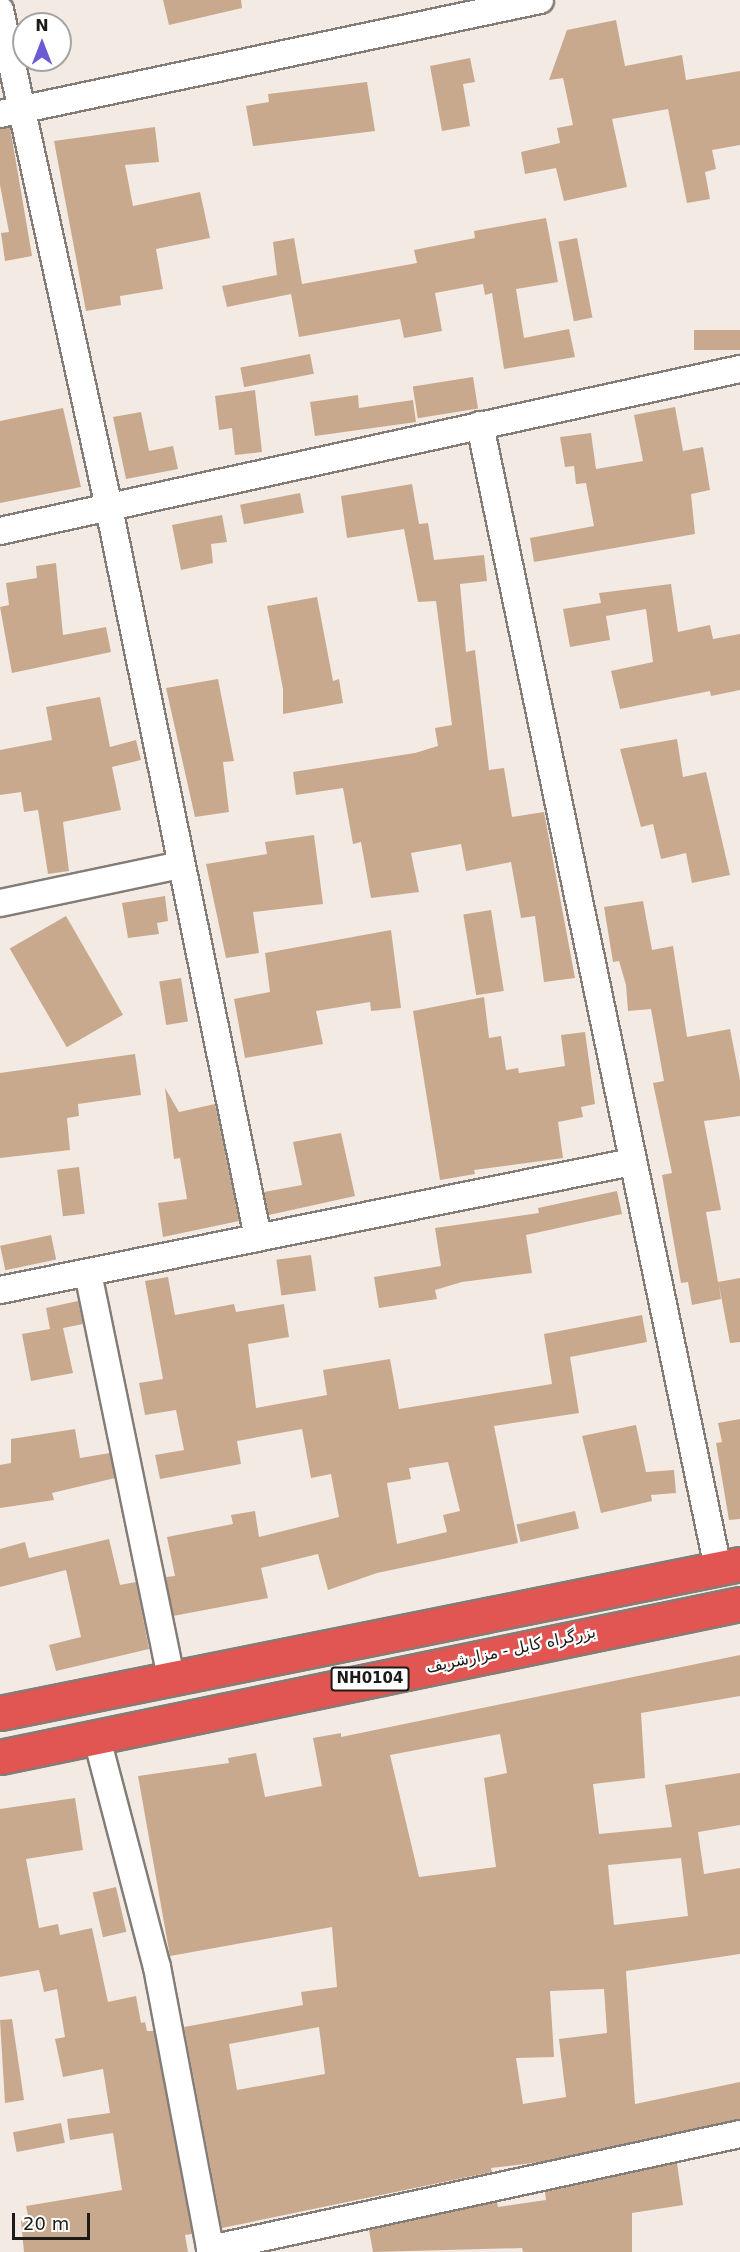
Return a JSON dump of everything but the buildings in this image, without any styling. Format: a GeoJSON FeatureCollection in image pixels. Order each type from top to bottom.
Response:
{"type":"FeatureCollection","features":[{"type":"Feature","properties":{"kind":"highway","name":"NH0104"},"geometry":{"type":"LineString","coordinates":[[0,1713],[729,1566]]}},
{"type":"Feature","properties":{"kind":"highway","name":"بزرگراه کابل - مزارشریف"},"geometry":{"type":"LineString","coordinates":[[0,1756],[740,1604]]}},
{"type":"Feature","properties":{"kind":"street"},"geometry":{"type":"LineString","coordinates":[[9,112],[540,0]]}},
{"type":"Feature","properties":{"kind":"street"},"geometry":{"type":"LineString","coordinates":[[0,10],[9,112],[109,508],[180,865],[258,1238]]}},
{"type":"Feature","properties":{"kind":"street"},"geometry":{"type":"LineString","coordinates":[[0,531],[740,369]]}},
{"type":"Feature","properties":{"kind":"street"},"geometry":{"type":"LineString","coordinates":[[480,425],[632,1162],[729,1566]]}},
{"type":"Feature","properties":{"kind":"street"},"geometry":{"type":"LineString","coordinates":[[0,903],[180,865]]}},
{"type":"Feature","properties":{"kind":"street"},"geometry":{"type":"LineString","coordinates":[[0,1290],[632,1162]]}},
{"type":"Feature","properties":{"kind":"street"},"geometry":{"type":"LineString","coordinates":[[88,1273],[171,1678]]}},
{"type":"Feature","properties":{"kind":"street"},"geometry":{"type":"LineString","coordinates":[[96,1735],[157,1967],[211,2250],[740,2134]]}}]}
